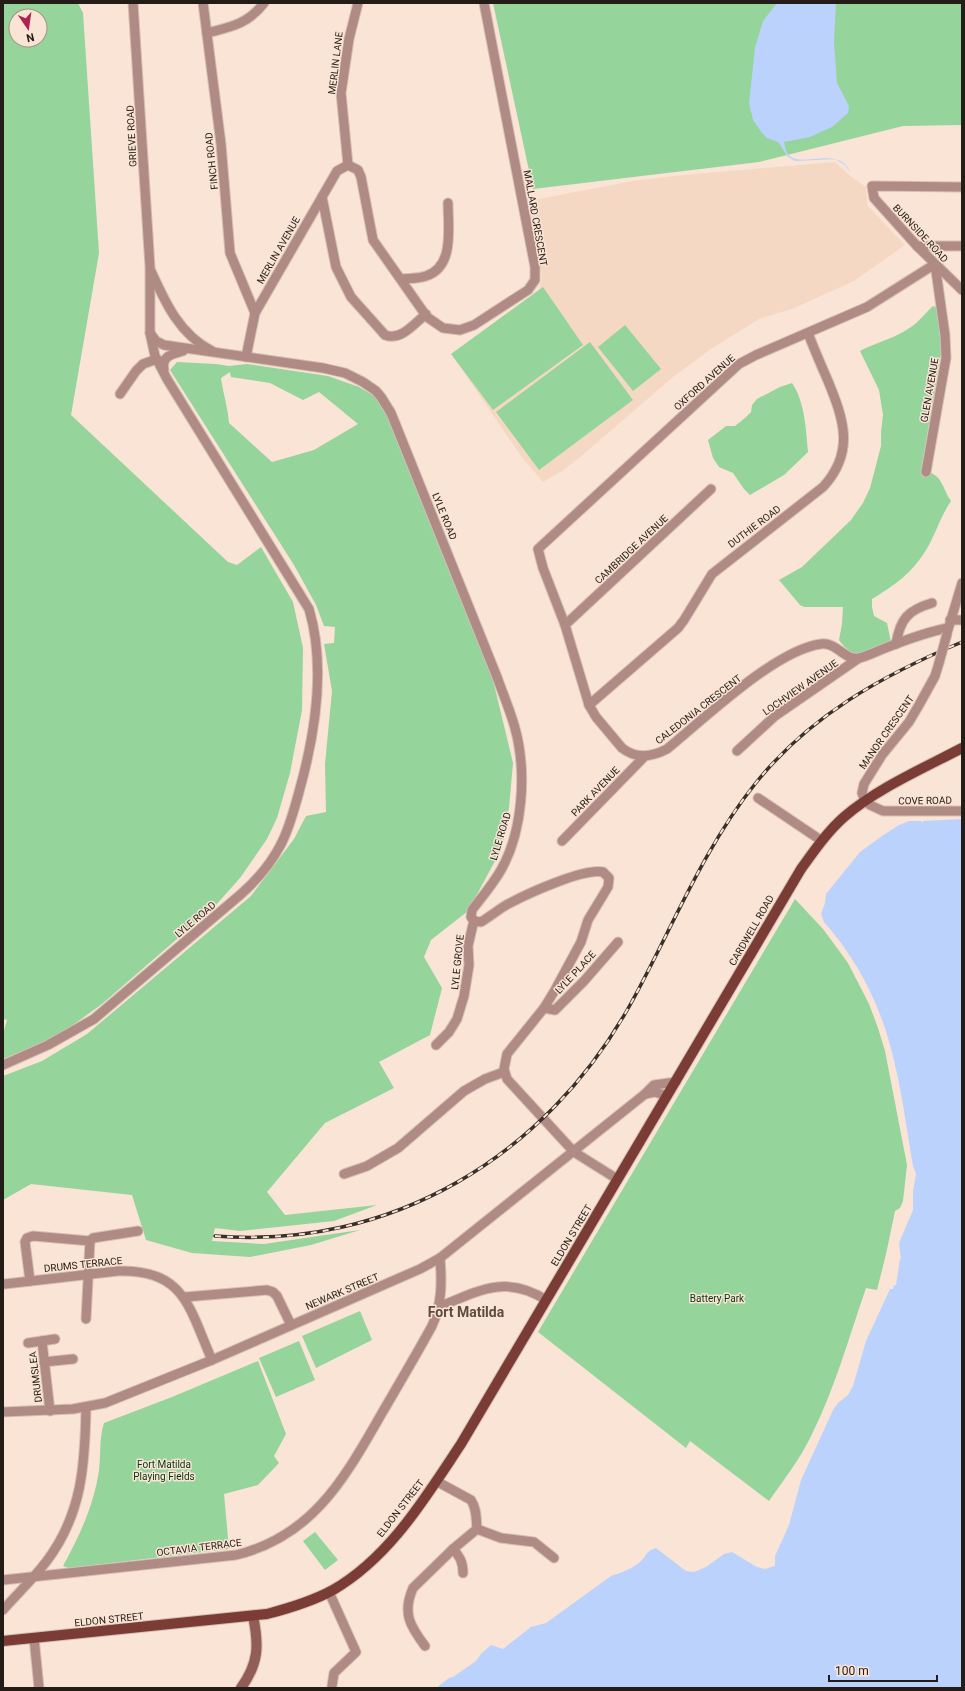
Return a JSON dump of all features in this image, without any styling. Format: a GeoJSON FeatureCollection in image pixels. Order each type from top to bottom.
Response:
{"type":"FeatureCollection","features":[{"type":"Feature","properties":{"kind":"main road","name":"CARDWELL ROAD"},"geometry":{"type":"LineString","coordinates":[[617,1179],[676,1082],[781,901],[801,869],[822,841],[843,818],[865,801],[962,748]]}},
{"type":"Feature","properties":{"kind":"main road","name":"ELDON STREET"},"geometry":{"type":"LineString","coordinates":[[3,1641],[267,1614],[288,1608],[329,1592],[360,1572],[383,1550],[416,1510],[461,1444],[617,1179]]}},
{"type":"Feature","properties":{"kind":"street","name":"GRIEVE ROAD"},"geometry":{"type":"LineString","coordinates":[[133,3],[150,268],[150,333]]}},
{"type":"Feature","properties":{"kind":"street","name":"FINCH ROAD"},"geometry":{"type":"LineString","coordinates":[[203,3],[220,144],[230,253],[255,313]]}},
{"type":"Feature","properties":{"kind":"street"},"geometry":{"type":"LineString","coordinates":[[207,33],[226,29],[244,22],[256,13],[264,3]]}},
{"type":"Feature","properties":{"kind":"street","name":"MALLARD CRESCENT"},"geometry":{"type":"LineString","coordinates":[[348,165],[358,170],[361,177],[373,240],[426,314],[443,328],[460,330],[474,325],[528,290],[535,280],[535,267],[484,3]]}},
{"type":"Feature","properties":{"kind":"street","name":"MERLIN LANE"},"geometry":{"type":"LineString","coordinates":[[348,165],[341,93],[348,39],[356,7]]}},
{"type":"Feature","properties":{"kind":"street","name":"MERLIN AVENUE"},"geometry":{"type":"LineString","coordinates":[[246,357],[255,313],[337,171],[348,165]]}},
{"type":"Feature","properties":{"kind":"street","name":"BURNSIDE ROAD"},"geometry":{"type":"LineString","coordinates":[[962,187],[872,186],[874,198],[917,246],[962,290]]}},
{"type":"Feature","properties":{"kind":"street"},"geometry":{"type":"LineString","coordinates":[[322,197],[336,267],[351,298],[385,335],[392,338],[399,336],[426,314]]}},
{"type":"Feature","properties":{"kind":"street"},"geometry":{"type":"LineString","coordinates":[[401,279],[427,276],[435,271],[444,260],[448,247],[448,203]]}},
{"type":"Feature","properties":{"kind":"street"},"geometry":{"type":"LineString","coordinates":[[917,246],[962,246]]}},
{"type":"Feature","properties":{"kind":"street","name":"OXFORD AVENUE"},"geometry":{"type":"LineString","coordinates":[[565,625],[538,549],[739,364],[756,354],[867,307],[935,264]]}},
{"type":"Feature","properties":{"kind":"street","name":"GLEN AVENUE"},"geometry":{"type":"LineString","coordinates":[[926,472],[946,358],[945,335],[935,264]]}},
{"type":"Feature","properties":{"kind":"street","name":"GRIEVE ROAD"},"geometry":{"type":"LineString","coordinates":[[150,268],[170,312]]}},
{"type":"Feature","properties":{"kind":"street","name":"GRIEVE ROAD"},"geometry":{"type":"LineString","coordinates":[[149,311],[154,304],[159,303],[167,307],[190,335],[202,346],[218,354]]}},
{"type":"Feature","properties":{"kind":"street","name":"LYLE ROAD"},"geometry":{"type":"LineString","coordinates":[[150,333],[159,343],[188,350],[324,368],[345,374],[363,382],[376,391],[391,413],[497,676],[511,714],[518,744],[521,792],[518,820],[505,861],[500,871],[472,910],[471,917],[474,920]]}},
{"type":"Feature","properties":{"kind":"street","name":"LYLE ROAD"},"geometry":{"type":"LineString","coordinates":[[3,1065],[48,1045],[94,1019],[240,896],[258,878],[274,857],[286,833],[309,757],[316,700],[317,662],[315,633],[309,609],[167,379],[157,359],[150,333]]}},
{"type":"Feature","properties":{"kind":"street","name":"DUTHIE ROAD"},"geometry":{"type":"LineString","coordinates":[[589,705],[678,628],[712,574],[823,487],[836,472],[844,446],[840,414],[808,333]]}},
{"type":"Feature","properties":{"kind":"street"},"geometry":{"type":"LineString","coordinates":[[188,350],[193,345],[193,340],[190,335]]}},
{"type":"Feature","properties":{"kind":"street","name":"LYLE ROAD"},"geometry":{"type":"LineString","coordinates":[[167,379],[163,367],[165,358],[169,354],[188,350]]}},
{"type":"Feature","properties":{"kind":"street"},"geometry":{"type":"LineString","coordinates":[[120,394],[136,371],[143,364],[157,359]]}},
{"type":"Feature","properties":{"kind":"street","name":"CAMBRIDGE AVENUE"},"geometry":{"type":"LineString","coordinates":[[565,625],[711,489]]}},
{"type":"Feature","properties":{"kind":"street","name":"MANOR CRESCENT"},"geometry":{"type":"LineString","coordinates":[[865,801],[862,793],[864,784],[882,755],[909,722],[928,689],[939,663],[948,627],[962,583]]}},
{"type":"Feature","properties":{"kind":"street"},"geometry":{"type":"LineString","coordinates":[[896,644],[898,631],[902,622],[918,607],[932,603]]}},
{"type":"Feature","properties":{"kind":"street"},"geometry":{"type":"LineString","coordinates":[[859,658],[926,632],[948,627],[962,620]]}},
{"type":"Feature","properties":{"kind":"street"},"geometry":{"type":"LineString","coordinates":[[565,625],[589,705],[596,717],[622,748],[632,755],[645,756]]}},
{"type":"Feature","properties":{"kind":"street","name":"CALEDONIA CRESCENT"},"geometry":{"type":"LineString","coordinates":[[645,756],[656,754],[667,749],[746,684],[777,662],[794,653],[811,646],[830,644],[846,654],[859,658]]}},
{"type":"Feature","properties":{"kind":"street","name":"LOCHVIEW AVENUE"},"geometry":{"type":"LineString","coordinates":[[737,751],[775,716],[859,658]]}},
{"type":"Feature","properties":{"kind":"street","name":"PARK AVENUE"},"geometry":{"type":"LineString","coordinates":[[562,842],[645,756]]}},
{"type":"Feature","properties":{"kind":"street"},"geometry":{"type":"LineString","coordinates":[[758,798],[822,841]]}},
{"type":"Feature","properties":{"kind":"street","name":"COVE ROAD"},"geometry":{"type":"LineString","coordinates":[[865,801],[874,808],[888,812],[962,811]]}},
{"type":"Feature","properties":{"kind":"street"},"geometry":{"type":"LineString","coordinates":[[474,920],[482,922],[510,903],[543,888],[587,872],[598,871],[607,875],[610,883],[588,920],[574,958],[544,1008],[507,1054],[504,1064],[504,1072],[507,1079],[574,1152],[617,1179]]}},
{"type":"Feature","properties":{"kind":"street","name":"LYLE GROVE"},"geometry":{"type":"LineString","coordinates":[[436,1045],[449,1032],[457,1019],[461,1008],[469,965],[468,946],[474,920]]}},
{"type":"Feature","properties":{"kind":"street","name":"LYLE PLACE"},"geometry":{"type":"LineString","coordinates":[[544,1008],[555,1010],[584,981],[618,942]]}},
{"type":"Feature","properties":{"kind":"street"},"geometry":{"type":"LineString","coordinates":[[344,1174],[367,1166],[398,1148],[464,1091],[484,1079],[504,1072]]}},
{"type":"Feature","properties":{"kind":"street","name":"NEWARK STREET"},"geometry":{"type":"LineString","coordinates":[[3,1412],[50,1411],[86,1408],[122,1398],[420,1269],[440,1258],[574,1152],[654,1085],[676,1082]]}},
{"type":"Feature","properties":{"kind":"street"},"geometry":{"type":"LineString","coordinates":[[645,1094],[655,1092],[667,1096]]}},
{"type":"Feature","properties":{"kind":"street"},"geometry":{"type":"LineString","coordinates":[[30,1281],[25,1242],[27,1238],[33,1236],[90,1241],[93,1238],[138,1231]]}},
{"type":"Feature","properties":{"kind":"street"},"geometry":{"type":"LineString","coordinates":[[86,1319],[87,1273],[90,1241]]}},
{"type":"Feature","properties":{"kind":"street","name":"OCTAVIA TERRACE"},"geometry":{"type":"LineString","coordinates":[[3,1580],[236,1555],[264,1546],[295,1530],[318,1509],[353,1462],[428,1333],[439,1307],[442,1286],[440,1258]]}},
{"type":"Feature","properties":{"kind":"street","name":"DRUMS TERRACE"},"geometry":{"type":"LineString","coordinates":[[5,1284],[87,1273],[130,1271],[159,1277],[171,1283],[185,1297],[212,1360]]}},
{"type":"Feature","properties":{"kind":"street"},"geometry":{"type":"LineString","coordinates":[[439,1307],[483,1289],[506,1286],[526,1289],[546,1300]]}},
{"type":"Feature","properties":{"kind":"street"},"geometry":{"type":"LineString","coordinates":[[185,1297],[267,1290],[273,1292],[276,1296],[291,1325]]}},
{"type":"Feature","properties":{"kind":"street"},"geometry":{"type":"LineString","coordinates":[[28,1343],[55,1339]]}},
{"type":"Feature","properties":{"kind":"street","name":"DRUMSLEA"},"geometry":{"type":"LineString","coordinates":[[42,1341],[50,1411]]}},
{"type":"Feature","properties":{"kind":"street"},"geometry":{"type":"LineString","coordinates":[[44,1362],[73,1359]]}},
{"type":"Feature","properties":{"kind":"street"},"geometry":{"type":"LineString","coordinates":[[3,1610],[47,1561],[63,1534],[79,1493],[85,1457],[86,1408]]}},
{"type":"Feature","properties":{"kind":"street"},"geometry":{"type":"LineString","coordinates":[[436,1481],[471,1500],[475,1505],[477,1529]]}},
{"type":"Feature","properties":{"kind":"street"},"geometry":{"type":"LineString","coordinates":[[425,1646],[410,1624],[408,1616],[408,1602],[413,1588],[453,1549],[477,1529]]}},
{"type":"Feature","properties":{"kind":"street"},"geometry":{"type":"LineString","coordinates":[[477,1529],[501,1538],[534,1542],[554,1558]]}},
{"type":"Feature","properties":{"kind":"street"},"geometry":{"type":"LineString","coordinates":[[453,1549],[463,1564],[463,1573]]}},
{"type":"Feature","properties":{"kind":"street"},"geometry":{"type":"LineString","coordinates":[[329,1592],[356,1652],[334,1673],[332,1686]]}},
{"type":"Feature","properties":{"kind":"street"},"geometry":{"type":"LineString","coordinates":[[241,1688],[247,1680],[256,1659],[257,1636],[253,1616]]}},
{"type":"Feature","properties":{"kind":"street"},"geometry":{"type":"LineString","coordinates":[[34,1638],[39,1688]]}},
{"type":"Feature","properties":{"kind":"shaded area"},"geometry":{"type":"Polygon","coordinates":[[[835,162],[850,176],[866,187],[867,205],[905,245],[854,281],[792,309],[759,319],[711,349],[673,377],[579,458],[562,471],[543,482],[521,456],[454,358],[539,290],[542,276],[528,201],[633,181],[682,175],[835,162]]]}},
{"type":"Feature","properties":{"kind":"green space"},"geometry":{"type":"Polygon","coordinates":[[[3,3],[78,3],[83,13],[99,253],[71,415],[228,562],[237,565],[261,547],[293,602],[303,648],[302,710],[290,773],[277,818],[267,839],[240,878],[215,906],[102,1004],[55,1038],[3,1059],[3,1034],[7,1020],[3,1019],[3,3]]]}},
{"type":"Feature","properties":{"kind":"green space"},"geometry":{"type":"Polygon","coordinates":[[[493,3],[962,3],[962,125],[903,126],[759,162],[533,189],[493,3]]]}},
{"type":"Feature","properties":{"kind":"green space"},"geometry":{"type":"Polygon","coordinates":[[[543,287],[583,345],[493,410],[451,354],[543,287]]]}},
{"type":"Feature","properties":{"kind":"green space"},"geometry":{"type":"Polygon","coordinates":[[[933,306],[938,308],[941,353],[921,471],[933,474],[939,479],[951,501],[921,558],[909,572],[896,583],[872,599],[874,616],[887,623],[891,642],[869,652],[857,654],[851,652],[839,640],[843,607],[804,607],[800,605],[779,580],[802,567],[851,520],[863,503],[870,488],[881,446],[883,415],[879,390],[860,351],[906,331],[933,306]]]}},
{"type":"Feature","properties":{"kind":"green space"},"geometry":{"type":"Polygon","coordinates":[[[625,325],[661,369],[633,391],[598,347],[625,325]]]}},
{"type":"Feature","properties":{"kind":"green space"},"geometry":{"type":"Polygon","coordinates":[[[590,342],[633,400],[539,470],[496,412],[590,342]]]}},
{"type":"Feature","properties":{"kind":"green space"},"geometry":{"type":"Polygon","coordinates":[[[177,362],[229,366],[247,364],[328,376],[359,387],[379,399],[391,422],[492,676],[513,763],[509,808],[502,848],[468,911],[431,940],[424,957],[442,988],[430,1035],[379,1062],[394,1088],[325,1123],[267,1192],[285,1215],[377,1205],[334,1221],[240,1231],[215,1228],[212,1241],[264,1244],[360,1230],[311,1245],[250,1257],[192,1253],[146,1240],[132,1195],[31,1184],[3,1200],[3,1076],[42,1061],[87,1034],[251,896],[294,839],[306,816],[326,812],[325,764],[332,691],[324,644],[334,643],[335,627],[324,626],[316,605],[294,565],[170,370],[177,362]],[[230,372],[221,378],[229,423],[272,462],[314,450],[358,424],[319,392],[303,400],[270,383],[231,377],[230,372]]]}},
{"type":"Feature","properties":{"kind":"green space"},"geometry":{"type":"Polygon","coordinates":[[[792,383],[800,399],[802,407],[808,452],[784,475],[750,495],[733,473],[719,467],[713,458],[708,440],[726,426],[735,426],[745,418],[751,412],[752,405],[757,399],[780,387],[792,383]]]}},
{"type":"Feature","properties":{"kind":"green space","name":"Battery Park"},"geometry":{"type":"Polygon","coordinates":[[[795,899],[823,929],[848,963],[869,1004],[885,1051],[907,1165],[903,1201],[900,1208],[895,1211],[877,1290],[866,1288],[835,1381],[820,1417],[803,1452],[769,1501],[690,1441],[686,1448],[538,1332],[795,899]]]}},
{"type":"Feature","properties":{"kind":"green space"},"geometry":{"type":"Polygon","coordinates":[[[360,1311],[372,1340],[316,1368],[302,1336],[360,1311]]]}},
{"type":"Feature","properties":{"kind":"green space"},"geometry":{"type":"Polygon","coordinates":[[[299,1341],[315,1380],[276,1397],[259,1358],[299,1341]]]}},
{"type":"Feature","properties":{"kind":"green space","name":"Fort Matilda Playing Fields"},"geometry":{"type":"Polygon","coordinates":[[[258,1361],[286,1434],[274,1456],[279,1463],[258,1485],[224,1494],[229,1549],[69,1568],[63,1566],[81,1531],[94,1495],[99,1470],[102,1429],[104,1423],[172,1397],[258,1361]]]}},
{"type":"Feature","properties":{"kind":"green space"},"geometry":{"type":"Polygon","coordinates":[[[315,1532],[338,1560],[325,1570],[303,1541],[315,1532]]]}},
{"type":"Feature","properties":{"kind":"water"},"geometry":{"type":"Polygon","coordinates":[[[777,3],[836,3],[834,42],[837,83],[849,106],[848,113],[832,127],[810,137],[784,142],[788,154],[793,158],[801,160],[834,159],[795,161],[787,156],[778,142],[767,138],[753,120],[749,103],[755,48],[763,21],[777,3]]]}},
{"type":"Feature","properties":{"kind":"water"},"geometry":{"type":"Polygon","coordinates":[[[962,819],[962,1688],[436,1688],[476,1661],[491,1645],[503,1649],[531,1627],[546,1623],[611,1576],[637,1564],[652,1549],[656,1548],[686,1571],[694,1572],[706,1567],[724,1554],[732,1552],[757,1567],[765,1569],[775,1566],[775,1556],[789,1525],[801,1480],[833,1410],[838,1403],[848,1395],[853,1386],[866,1341],[890,1289],[893,1289],[894,1285],[896,1285],[901,1259],[899,1243],[913,1210],[913,1191],[916,1174],[913,1166],[897,1075],[885,1028],[872,996],[855,964],[824,922],[821,914],[825,903],[826,894],[860,852],[899,825],[909,821],[921,821],[923,823],[923,821],[962,819]]]}},
{"type":"Feature","properties":{"kind":"railway"},"geometry":{"type":"LineString","coordinates":[[215,1236],[280,1236],[342,1227],[402,1209],[457,1182],[508,1148],[554,1107],[595,1059],[630,1005],[703,863],[719,836],[736,809],[776,760],[823,718],[849,700],[904,669],[962,642]]}},
{"type":"Feature","properties":{"kind":"district","name":"Fort Matilda"},"geometry":{"type":"Point","coordinates":[466,1312]}}]}
